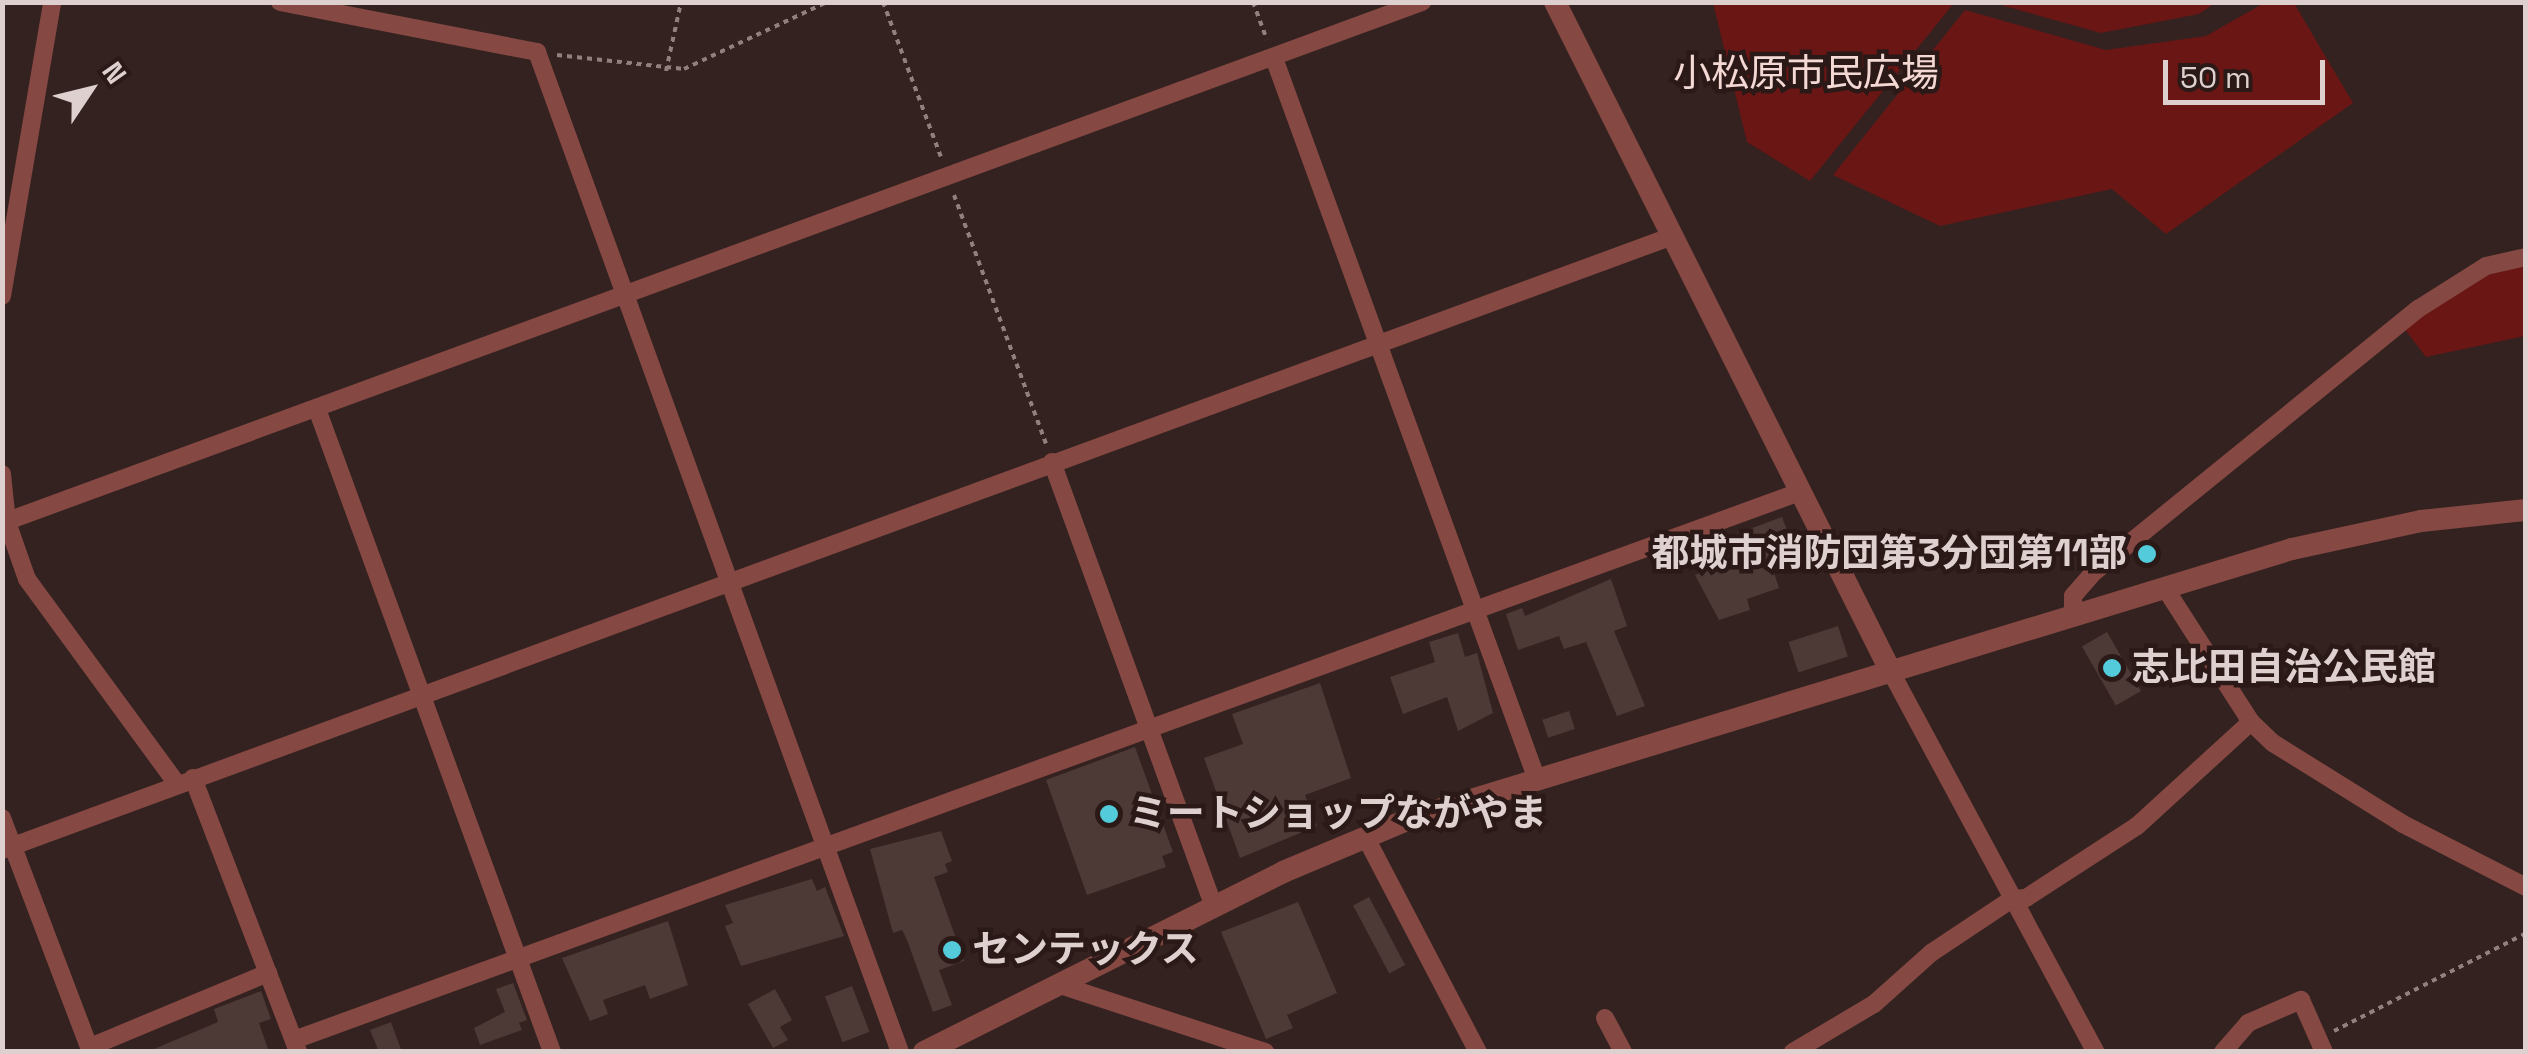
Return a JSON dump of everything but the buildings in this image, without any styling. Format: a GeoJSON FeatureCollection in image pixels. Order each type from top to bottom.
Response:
{"type":"FeatureCollection","features":[{"type":"Feature","properties":{"kind":"street"},"geometry":{"type":"LineString","coordinates":[[2,296],[52,2]]}},
{"type":"Feature","properties":{"kind":"street"},"geometry":{"type":"LineString","coordinates":[[280,2],[537,52],[900,1052]]}},
{"type":"Feature","properties":{"kind":"street"},"geometry":{"type":"LineString","coordinates":[[5,523],[1422,2]]}},
{"type":"Feature","properties":{"kind":"street"},"geometry":{"type":"LineString","coordinates":[[1555,2],[1891,672],[2096,1052]]}},
{"type":"Feature","properties":{"kind":"street"},"geometry":{"type":"LineString","coordinates":[[1274,58],[1536,777]]}},
{"type":"Feature","properties":{"kind":"street"},"geometry":{"type":"LineString","coordinates":[[8,848],[423,692],[1670,237]]}},
{"type":"Feature","properties":{"kind":"street"},"geometry":{"type":"LineString","coordinates":[[2073,614],[2073,596],[2093,573],[2418,309],[2486,266],[2526,257]]}},
{"type":"Feature","properties":{"kind":"street"},"geometry":{"type":"LineString","coordinates":[[317,410],[552,1052]]}},
{"type":"Feature","properties":{"kind":"street"},"geometry":{"type":"LineString","coordinates":[[1052,462],[1213,905]]}},
{"type":"Feature","properties":{"kind":"street"},"geometry":{"type":"LineString","coordinates":[[2,474],[5,523],[27,579],[185,781],[296,1046],[517,958],[1800,492]]}},
{"type":"Feature","properties":{"kind":"street"},"geometry":{"type":"LineString","coordinates":[[924,1052],[1213,905],[1365,836],[1536,777],[2292,549],[2421,521],[2526,510]]}},
{"type":"Feature","properties":{"kind":"street"},"geometry":{"type":"LineString","coordinates":[[2164,588],[2251,722],[2403,824],[2526,887]]}},
{"type":"Feature","properties":{"kind":"street"},"geometry":{"type":"LineString","coordinates":[[1793,1052],[1874,1004],[1931,953],[2012,899],[2026,898],[2138,826],[2251,722]]}},
{"type":"Feature","properties":{"kind":"street"},"geometry":{"type":"LineString","coordinates":[[2,818],[8,848],[91,1049],[268,973]]}},
{"type":"Feature","properties":{"kind":"street"},"geometry":{"type":"LineString","coordinates":[[1365,836],[1478,1052]]}},
{"type":"Feature","properties":{"kind":"street"},"geometry":{"type":"LineString","coordinates":[[1060,985],[1265,1052]]}},
{"type":"Feature","properties":{"kind":"street"},"geometry":{"type":"LineString","coordinates":[[2223,1052],[2248,1023],[2302,1000],[2321,1045]]}},
{"type":"Feature","properties":{"kind":"street"},"geometry":{"type":"LineString","coordinates":[[1606,1018],[1623,1052]]}},
{"type":"Feature","properties":{"kind":"path"},"geometry":{"type":"LineString","coordinates":[[666,71],[681,2]]}},
{"type":"Feature","properties":{"kind":"path"},"geometry":{"type":"LineString","coordinates":[[537,52],[666,71],[697,65],[827,2]]}},
{"type":"Feature","properties":{"kind":"path"},"geometry":{"type":"LineString","coordinates":[[883,2],[1052,462]]}},
{"type":"Feature","properties":{"kind":"path"},"geometry":{"type":"LineString","coordinates":[[1254,2],[1274,58]]}},
{"type":"Feature","properties":{"kind":"path"},"geometry":{"type":"LineString","coordinates":[[2321,1045],[2526,933]]}},
{"type":"Feature","properties":{"kind":"green space","name":"小松原市民広場"},"geometry":{"type":"Polygon","coordinates":[[[1713,2],[1954,3],[1810,181],[1747,142],[1713,2]]]}},
{"type":"Feature","properties":{"kind":"green space","name":"小松原市民広場"},"geometry":{"type":"Polygon","coordinates":[[[1994,3],[2215,3],[2199,14],[2101,33],[1994,3]]]}},
{"type":"Feature","properties":{"kind":"green space"},"geometry":{"type":"Polygon","coordinates":[[[2264,3],[2294,3],[2353,103],[2166,234],[2112,189],[1940,226],[1833,175],[1965,10],[2106,50],[2206,36],[2264,3]]]}},
{"type":"Feature","properties":{"kind":"green space"},"geometry":{"type":"Polygon","coordinates":[[[2525,265],[2525,336],[2426,357],[2403,327],[2480,277],[2525,265]]]}},
{"type":"Feature","properties":{"kind":"place","name":"都城市消防団第3分団第11部"},"geometry":{"type":"Point","coordinates":[2147,554]}},
{"type":"Feature","properties":{"kind":"place","name":"志比田自治公民館"},"geometry":{"type":"Point","coordinates":[2112,668]}},
{"type":"Feature","properties":{"kind":"place","name":"ミートショップながやま"},"geometry":{"type":"Point","coordinates":[1109,814]}},
{"type":"Feature","properties":{"kind":"place","name":"センテックス"},"geometry":{"type":"Point","coordinates":[952,950]}}]}
